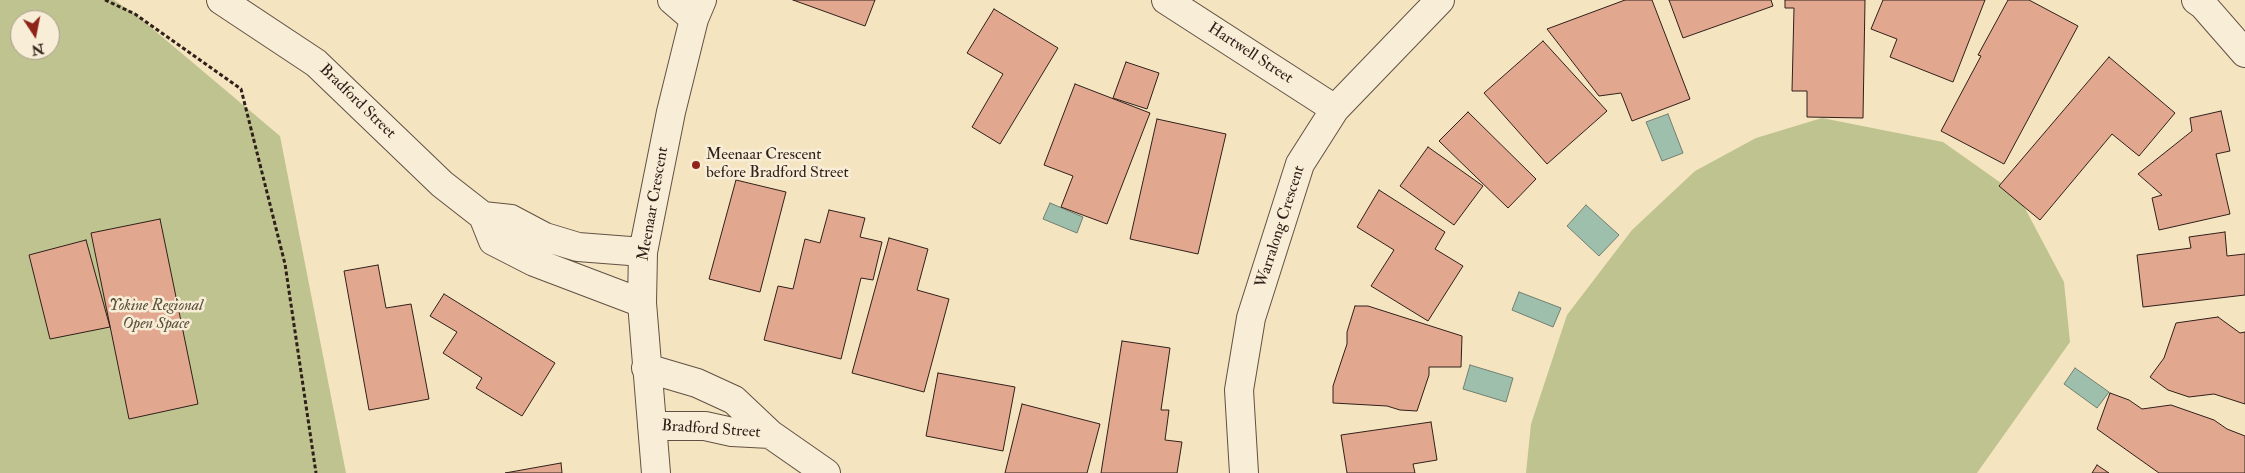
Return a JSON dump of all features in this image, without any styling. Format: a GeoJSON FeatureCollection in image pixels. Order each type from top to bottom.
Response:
{"type":"FeatureCollection","features":[{"type":"Feature","properties":{"kind":"street","name":"Bradford Street"},"geometry":{"type":"LineString","coordinates":[[221,0],[316,63],[442,184],[483,216],[493,240],[534,262],[642,302]]}},
{"type":"Feature","properties":{"kind":"street"},"geometry":{"type":"LineString","coordinates":[[672,0],[698,9]]}},
{"type":"Feature","properties":{"kind":"street","name":"Hartwell Street"},"geometry":{"type":"LineString","coordinates":[[1166,0],[1335,109]]}},
{"type":"Feature","properties":{"kind":"street","name":"Warralong Crescent"},"geometry":{"type":"LineString","coordinates":[[1244,473],[1238,390],[1251,318],[1300,164],[1335,109],[1440,0]]}},
{"type":"Feature","properties":{"kind":"street"},"geometry":{"type":"LineString","coordinates":[[2196,0],[2203,5],[2245,53]]}},
{"type":"Feature","properties":{"kind":"street","name":"Meenaar Crescent"},"geometry":{"type":"LineString","coordinates":[[656,473],[642,302],[643,252],[671,112],[698,9]]}},
{"type":"Feature","properties":{"kind":"street","name":"Bradford Street"},"geometry":{"type":"LineString","coordinates":[[483,216],[511,220],[545,238],[578,247],[643,252]]}},
{"type":"Feature","properties":{"kind":"street","name":"Bradford Street"},"geometry":{"type":"LineString","coordinates":[[646,368],[697,383],[734,400],[770,434],[826,473]]}},
{"type":"Feature","properties":{"kind":"street","name":"Bradford Street"},"geometry":{"type":"LineString","coordinates":[[652,426],[705,426],[732,432],[770,434]]}},
{"type":"Feature","properties":{"kind":"path"},"geometry":{"type":"LineString","coordinates":[[104,0],[135,14],[241,88],[285,264],[316,473]]}},
{"type":"Feature","properties":{"kind":"green space","name":"Yokine Regional Open Space"},"geometry":{"type":"Polygon","coordinates":[[[0,0],[114,0],[135,14],[280,136],[346,473],[0,473],[0,0]]]}},
{"type":"Feature","properties":{"kind":"green space"},"geometry":{"type":"Polygon","coordinates":[[[1822,118],[1943,142],[2018,195],[2064,282],[2070,342],[1977,473],[1526,473],[1531,424],[1567,315],[1632,230],[1695,171],[1756,138],[1822,118]]]}},
{"type":"Feature","properties":{"kind":"shaded area"},"geometry":{"type":"Polygon","coordinates":[[[1668,114],[1683,153],[1662,161],[1646,122],[1668,114]]]}},
{"type":"Feature","properties":{"kind":"shaded area"},"geometry":{"type":"Polygon","coordinates":[[[1050,203],[1083,217],[1077,233],[1043,219],[1050,203]]]}},
{"type":"Feature","properties":{"kind":"shaded area"},"geometry":{"type":"Polygon","coordinates":[[[1586,205],[1619,235],[1599,256],[1567,226],[1586,205]]]}},
{"type":"Feature","properties":{"kind":"shaded area"},"geometry":{"type":"Polygon","coordinates":[[[1519,292],[1561,308],[1553,327],[1512,310],[1519,292]]]}},
{"type":"Feature","properties":{"kind":"shaded area"},"geometry":{"type":"Polygon","coordinates":[[[1470,365],[1513,378],[1506,402],[1463,389],[1470,365]]]}},
{"type":"Feature","properties":{"kind":"shaded area"},"geometry":{"type":"Polygon","coordinates":[[[2075,368],[2109,392],[2097,408],[2064,384],[2075,368]]]}},
{"type":"Feature","properties":{"kind":"building"},"geometry":{"type":"Polygon","coordinates":[[[793,0],[875,0],[865,26],[793,0]]]}},
{"type":"Feature","properties":{"kind":"building"},"geometry":{"type":"Polygon","coordinates":[[[1625,0],[1652,0],[1690,99],[1632,121],[1621,93],[1599,96],[1547,29],[1625,0]]]}},
{"type":"Feature","properties":{"kind":"building"},"geometry":{"type":"Polygon","coordinates":[[[1669,0],[1771,0],[1773,6],[1683,38],[1669,0]]]}},
{"type":"Feature","properties":{"kind":"building"},"geometry":{"type":"Polygon","coordinates":[[[1785,0],[1865,0],[1863,118],[1807,117],[1807,91],[1792,91],[1794,8],[1785,8],[1785,0]]]}},
{"type":"Feature","properties":{"kind":"building"},"geometry":{"type":"Polygon","coordinates":[[[1883,0],[1985,0],[1953,82],[1890,57],[1897,39],[1871,29],[1883,0]]]}},
{"type":"Feature","properties":{"kind":"building"},"geometry":{"type":"Polygon","coordinates":[[[2008,0],[2029,0],[2078,26],[2004,164],[1941,131],[1981,56],[1978,55],[2008,0]]]}},
{"type":"Feature","properties":{"kind":"building"},"geometry":{"type":"Polygon","coordinates":[[[994,9],[1058,48],[1000,144],[972,127],[1003,74],[967,53],[994,9]]]}},
{"type":"Feature","properties":{"kind":"building"},"geometry":{"type":"Polygon","coordinates":[[[1543,41],[1607,111],[1547,164],[1484,93],[1543,41]]]}},
{"type":"Feature","properties":{"kind":"building"},"geometry":{"type":"Polygon","coordinates":[[[2109,57],[2175,113],[2139,156],[2112,134],[2040,220],[1999,186],[2109,57]]]}},
{"type":"Feature","properties":{"kind":"building"},"geometry":{"type":"Polygon","coordinates":[[[1126,62],[1159,73],[1147,109],[1113,98],[1126,62]]]}},
{"type":"Feature","properties":{"kind":"building"},"geometry":{"type":"Polygon","coordinates":[[[1075,84],[1150,113],[1107,224],[1061,207],[1073,176],[1044,165],[1075,84]]]}},
{"type":"Feature","properties":{"kind":"building"},"geometry":{"type":"Polygon","coordinates":[[[2221,111],[2230,151],[2216,154],[2230,214],[2159,230],[2152,198],[2162,195],[2138,174],[2192,131],[2190,118],[2221,111]]]}},
{"type":"Feature","properties":{"kind":"building"},"geometry":{"type":"Polygon","coordinates":[[[1468,112],[1536,179],[1508,208],[1439,141],[1468,112]]]}},
{"type":"Feature","properties":{"kind":"building"},"geometry":{"type":"Polygon","coordinates":[[[1157,119],[1226,134],[1198,254],[1130,239],[1157,119]]]}},
{"type":"Feature","properties":{"kind":"building"},"geometry":{"type":"Polygon","coordinates":[[[1428,147],[1483,186],[1454,225],[1400,186],[1428,147]]]}},
{"type":"Feature","properties":{"kind":"building"},"geometry":{"type":"Polygon","coordinates":[[[736,180],[786,192],[760,292],[709,279],[736,180]]]}},
{"type":"Feature","properties":{"kind":"building"},"geometry":{"type":"Polygon","coordinates":[[[1379,190],[1445,232],[1435,249],[1463,266],[1428,321],[1371,286],[1394,250],[1357,227],[1379,190]]]}},
{"type":"Feature","properties":{"kind":"building"},"geometry":{"type":"Polygon","coordinates":[[[829,210],[865,218],[860,237],[882,242],[873,280],[861,278],[841,359],[764,340],[778,286],[793,289],[805,239],[820,243],[829,210]]]}},
{"type":"Feature","properties":{"kind":"building"},"geometry":{"type":"Polygon","coordinates":[[[160,219],[198,404],[129,419],[91,233],[160,219]]]}},
{"type":"Feature","properties":{"kind":"building"},"geometry":{"type":"Polygon","coordinates":[[[2225,232],[2227,256],[2245,254],[2245,295],[2143,307],[2137,255],[2191,248],[2189,237],[2225,232]]]}},
{"type":"Feature","properties":{"kind":"building"},"geometry":{"type":"Polygon","coordinates":[[[889,238],[928,249],[917,290],[949,299],[924,392],[852,373],[889,238]]]}},
{"type":"Feature","properties":{"kind":"building"},"geometry":{"type":"Polygon","coordinates":[[[86,240],[110,327],[50,339],[29,255],[86,240]]]}},
{"type":"Feature","properties":{"kind":"building"},"geometry":{"type":"Polygon","coordinates":[[[378,265],[386,308],[411,304],[429,399],[369,410],[344,271],[378,265]]]}},
{"type":"Feature","properties":{"kind":"building"},"geometry":{"type":"Polygon","coordinates":[[[444,294],[555,363],[522,416],[476,388],[482,378],[443,353],[457,332],[430,316],[444,294]]]}},
{"type":"Feature","properties":{"kind":"building"},"geometry":{"type":"Polygon","coordinates":[[[1355,306],[1368,306],[1462,336],[1461,367],[1429,367],[1429,375],[1417,411],[1400,410],[1387,406],[1333,403],[1333,386],[1347,344],[1347,332],[1355,306]]]}},
{"type":"Feature","properties":{"kind":"building"},"geometry":{"type":"Polygon","coordinates":[[[2218,317],[2240,333],[2245,332],[2245,404],[2214,394],[2189,397],[2168,390],[2150,377],[2164,358],[2176,323],[2218,317]]]}},
{"type":"Feature","properties":{"kind":"building"},"geometry":{"type":"Polygon","coordinates":[[[1122,341],[1170,348],[1161,410],[1169,410],[1165,440],[1182,442],[1177,473],[1101,473],[1122,341]]]}},
{"type":"Feature","properties":{"kind":"building"},"geometry":{"type":"Polygon","coordinates":[[[938,373],[1015,387],[1003,451],[926,436],[938,373]]]}},
{"type":"Feature","properties":{"kind":"building"},"geometry":{"type":"Polygon","coordinates":[[[2110,393],[2129,400],[2142,409],[2171,405],[2214,420],[2227,429],[2245,436],[2245,473],[2159,473],[2097,429],[2110,393]]]}},
{"type":"Feature","properties":{"kind":"building"},"geometry":{"type":"Polygon","coordinates":[[[1022,404],[1100,424],[1087,473],[1005,473],[1022,404]]]}},
{"type":"Feature","properties":{"kind":"building"},"geometry":{"type":"Polygon","coordinates":[[[1431,422],[1437,460],[1413,464],[1415,473],[1347,473],[1341,435],[1431,422]]]}},
{"type":"Feature","properties":{"kind":"building"},"geometry":{"type":"Polygon","coordinates":[[[561,463],[562,473],[505,473],[561,463]]]}},
{"type":"Feature","properties":{"kind":"building"},"geometry":{"type":"Polygon","coordinates":[[[2097,465],[2109,473],[2092,473],[2097,465]]]}},
{"type":"Feature","properties":{"kind":"place","name":"Meenaar Crescent before Bradford Street"},"geometry":{"type":"Point","coordinates":[696,165]}}]}
